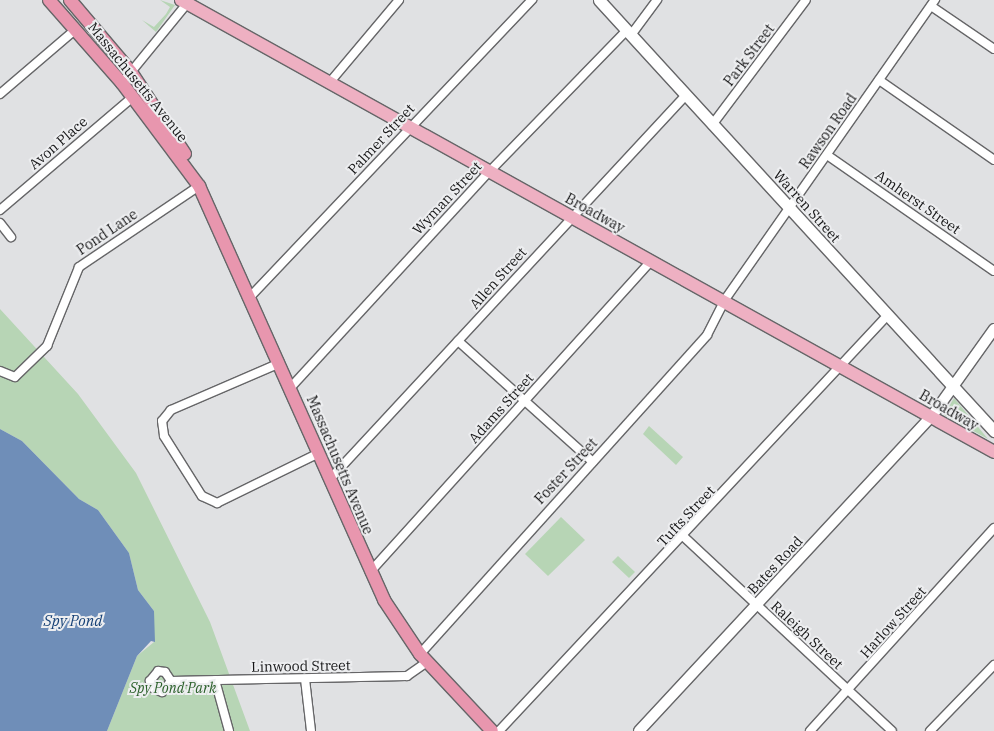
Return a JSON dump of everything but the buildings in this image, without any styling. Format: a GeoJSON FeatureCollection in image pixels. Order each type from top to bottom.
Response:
{"type":"FeatureCollection","features":[{"type":"Feature","properties":{"kind":"highway","name":"Massachusetts Avenue"},"geometry":{"type":"LineString","coordinates":[[49,0],[122,83],[199,186]]}},
{"type":"Feature","properties":{"kind":"highway","name":"Massachusetts Avenue"},"geometry":{"type":"LineString","coordinates":[[70,0],[131,72],[181,145],[291,387],[370,572],[423,658],[492,731]]}},
{"type":"Feature","properties":{"kind":"main road","name":"Warren Street"},"geometry":{"type":"LineString","coordinates":[[599,0],[994,431]]}},
{"type":"Feature","properties":{"kind":"main road","name":"Broadway"},"geometry":{"type":"LineString","coordinates":[[186,1],[489,172],[994,452]]}},
{"type":"Feature","properties":{"kind":"street"},"geometry":{"type":"LineString","coordinates":[[330,82],[399,0]]}},
{"type":"Feature","properties":{"kind":"street","name":"Palmer Street"},"geometry":{"type":"LineString","coordinates":[[250,296],[409,126],[532,0]]}},
{"type":"Feature","properties":{"kind":"street","name":"Wyman Street"},"geometry":{"type":"LineString","coordinates":[[291,387],[489,172],[629,33],[657,0]]}},
{"type":"Feature","properties":{"kind":"street","name":"Park Street"},"geometry":{"type":"LineString","coordinates":[[712,125],[806,0]]}},
{"type":"Feature","properties":{"kind":"street"},"geometry":{"type":"LineString","coordinates":[[122,83],[186,1]]}},
{"type":"Feature","properties":{"kind":"street"},"geometry":{"type":"LineString","coordinates":[[933,3],[994,49]]}},
{"type":"Feature","properties":{"kind":"street","name":"Rawson Road"},"geometry":{"type":"LineString","coordinates":[[724,301],[933,3]]}},
{"type":"Feature","properties":{"kind":"street"},"geometry":{"type":"LineString","coordinates":[[0,94],[76,29]]}},
{"type":"Feature","properties":{"kind":"street"},"geometry":{"type":"LineString","coordinates":[[879,80],[994,160]]}},
{"type":"Feature","properties":{"kind":"street","name":"Allen Street"},"geometry":{"type":"LineString","coordinates":[[330,478],[685,96]]}},
{"type":"Feature","properties":{"kind":"street","name":"Avon Place"},"geometry":{"type":"LineString","coordinates":[[0,210],[133,97]]}},
{"type":"Feature","properties":{"kind":"street","name":"Amherst Street"},"geometry":{"type":"LineString","coordinates":[[827,155],[994,271]]}},
{"type":"Feature","properties":{"kind":"street","name":"Pond Lane"},"geometry":{"type":"LineString","coordinates":[[0,371],[15,378],[47,346],[79,267],[199,186]]}},
{"type":"Feature","properties":{"kind":"street"},"geometry":{"type":"LineString","coordinates":[[0,223],[11,237]]}},
{"type":"Feature","properties":{"kind":"street","name":"Adams Street"},"geometry":{"type":"LineString","coordinates":[[370,572],[651,261]]}},
{"type":"Feature","properties":{"kind":"street","name":"Foster Street"},"geometry":{"type":"LineString","coordinates":[[423,658],[593,462],[707,335],[724,301]]}},
{"type":"Feature","properties":{"kind":"street","name":"Tufts Street"},"geometry":{"type":"LineString","coordinates":[[499,731],[684,537],[887,316]]}},
{"type":"Feature","properties":{"kind":"street","name":"Bates Road"},"geometry":{"type":"LineString","coordinates":[[639,731],[932,416],[994,328]]}},
{"type":"Feature","properties":{"kind":"street"},"geometry":{"type":"LineString","coordinates":[[458,341],[593,462]]}},
{"type":"Feature","properties":{"kind":"street"},"geometry":{"type":"LineString","coordinates":[[280,363],[171,410],[162,421],[164,436],[202,496],[217,503],[319,454]]}},
{"type":"Feature","properties":{"kind":"street","name":"Harlow Street"},"geometry":{"type":"LineString","coordinates":[[810,731],[994,528]]}},
{"type":"Feature","properties":{"kind":"street","name":"Raleigh Street"},"geometry":{"type":"LineString","coordinates":[[684,537],[892,731]]}},
{"type":"Feature","properties":{"kind":"street","name":"Linwood Street"},"geometry":{"type":"LineString","coordinates":[[171,681],[407,676],[423,658]]}},
{"type":"Feature","properties":{"kind":"street"},"geometry":{"type":"LineString","coordinates":[[930,731],[994,665]]}},
{"type":"Feature","properties":{"kind":"street"},"geometry":{"type":"LineString","coordinates":[[305,679],[310,731]]}},
{"type":"Feature","properties":{"kind":"street"},"geometry":{"type":"LineString","coordinates":[[215,680],[229,731]]}},
{"type":"Feature","properties":{"kind":"green space"},"geometry":{"type":"Polygon","coordinates":[[[160,0],[175,5],[156,32],[142,20],[154,27],[166,14],[170,7],[160,0]]]}},
{"type":"Feature","properties":{"kind":"green space","name":"Spy Pond Park"},"geometry":{"type":"Polygon","coordinates":[[[0,309],[78,394],[136,473],[210,622],[250,731],[107,731],[137,656],[154,642],[154,611],[138,590],[129,553],[98,510],[79,499],[22,441],[0,429],[0,309]]]}},
{"type":"Feature","properties":{"kind":"green space"},"geometry":{"type":"Polygon","coordinates":[[[954,398],[988,439],[944,415],[954,398]]]}},
{"type":"Feature","properties":{"kind":"green space"},"geometry":{"type":"Polygon","coordinates":[[[649,426],[683,457],[676,465],[643,434],[649,426]]]}},
{"type":"Feature","properties":{"kind":"green space"},"geometry":{"type":"Polygon","coordinates":[[[561,517],[585,540],[548,576],[525,554],[561,517]]]}},
{"type":"Feature","properties":{"kind":"green space"},"geometry":{"type":"Polygon","coordinates":[[[618,556],[635,572],[629,578],[612,562],[618,556]]]}},
{"type":"Feature","properties":{"kind":"water","name":"Spy Pond"},"geometry":{"type":"Polygon","coordinates":[[[0,429],[22,441],[79,499],[98,510],[129,553],[138,590],[154,611],[155,642],[151,641],[137,656],[107,731],[0,731],[0,429]]]}}]}
